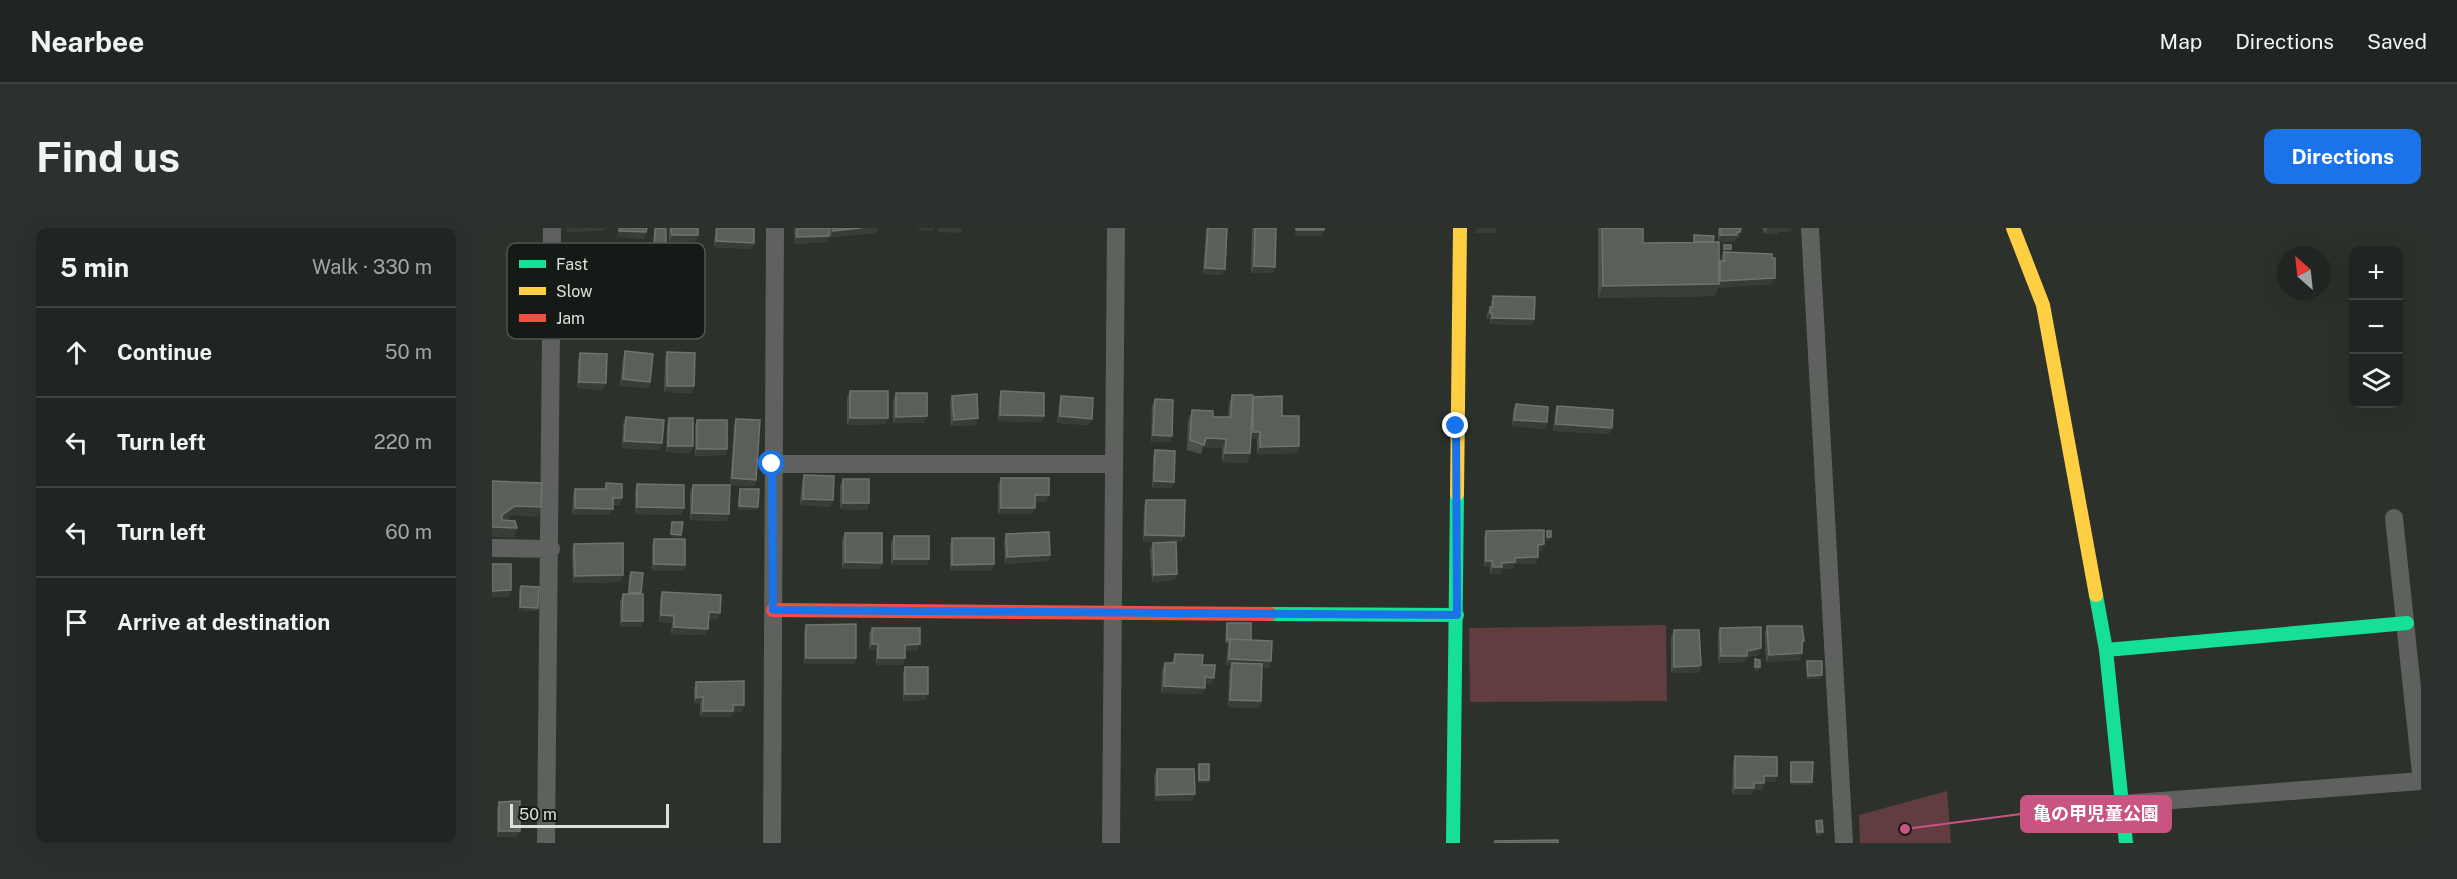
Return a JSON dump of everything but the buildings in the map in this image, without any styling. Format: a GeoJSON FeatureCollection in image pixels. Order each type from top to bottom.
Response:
{"type":"FeatureCollection","features":[{"type":"Feature","properties":{"kind":"street"},"geometry":{"type":"LineString","coordinates":[[552,228],[552,243]]}},
{"type":"Feature","properties":{"kind":"street"},"geometry":{"type":"LineString","coordinates":[[772,843],[772,464],[775,228]]}},
{"type":"Feature","properties":{"kind":"street"},"geometry":{"type":"LineString","coordinates":[[1111,843],[1116,228]]}},
{"type":"Feature","properties":{"kind":"street"},"geometry":{"type":"LineString","coordinates":[[1453,843],[1460,228]]}},
{"type":"Feature","properties":{"kind":"street"},"geometry":{"type":"LineString","coordinates":[[1810,228],[1844,843]]}},
{"type":"Feature","properties":{"kind":"street"},"geometry":{"type":"LineString","coordinates":[[2013,228],[2043,305],[2106,650],[2126,843]]}},
{"type":"Feature","properties":{"kind":"street"},"geometry":{"type":"LineString","coordinates":[[546,843],[551,339]]}},
{"type":"Feature","properties":{"kind":"street"},"geometry":{"type":"LineString","coordinates":[[772,464],[1114,464]]}},
{"type":"Feature","properties":{"kind":"street"},"geometry":{"type":"LineString","coordinates":[[2394,518],[2407,623],[2421,773]]}},
{"type":"Feature","properties":{"kind":"street"},"geometry":{"type":"LineString","coordinates":[[492,548],[550,549]]}},
{"type":"Feature","properties":{"kind":"street"},"geometry":{"type":"LineString","coordinates":[[773,610],[1457,615]]}},
{"type":"Feature","properties":{"kind":"street"},"geometry":{"type":"LineString","coordinates":[[2106,650],[2407,623]]}},
{"type":"Feature","properties":{"kind":"street"},"geometry":{"type":"LineString","coordinates":[[2122,804],[2421,781]]}},
{"type":"Feature","properties":{"kind":"shaded area"},"geometry":{"type":"Polygon","coordinates":[[[1666,625],[1667,701],[1470,702],[1469,628],[1666,625]]]}},
{"type":"Feature","properties":{"kind":"shaded area"},"geometry":{"type":"Polygon","coordinates":[[[1947,791],[1951,843],[1860,843],[1859,815],[1947,791]]]}},
{"type":"Feature","properties":{"kind":"traffic: fast"},"geometry":{"type":"LineString","coordinates":[[1453,843],[1457,494]]}},
{"type":"Feature","properties":{"kind":"traffic: fast"},"geometry":{"type":"LineString","coordinates":[[2096,595],[2106,650],[2126,843]]}},
{"type":"Feature","properties":{"kind":"traffic: fast"},"geometry":{"type":"LineString","coordinates":[[1270,614],[1457,615]]}},
{"type":"Feature","properties":{"kind":"traffic: fast"},"geometry":{"type":"LineString","coordinates":[[2106,650],[2407,623]]}},
{"type":"Feature","properties":{"kind":"traffic: slow"},"geometry":{"type":"LineString","coordinates":[[1457,494],[1460,228]]}},
{"type":"Feature","properties":{"kind":"traffic: slow"},"geometry":{"type":"LineString","coordinates":[[2013,228],[2043,305],[2096,595]]}},
{"type":"Feature","properties":{"kind":"traffic: jam"},"geometry":{"type":"LineString","coordinates":[[773,610],[1270,614]]}},
{"type":"Feature","properties":{"kind":"place","name":"亀の甲児童公園"},"geometry":{"type":"Point","coordinates":[1905,829]}},
{"type":"Feature","properties":{"kind":"route"},"geometry":{"type":"LineString","coordinates":[[772,464],[773,610],[1457,615],[1456,426]]}}]}
